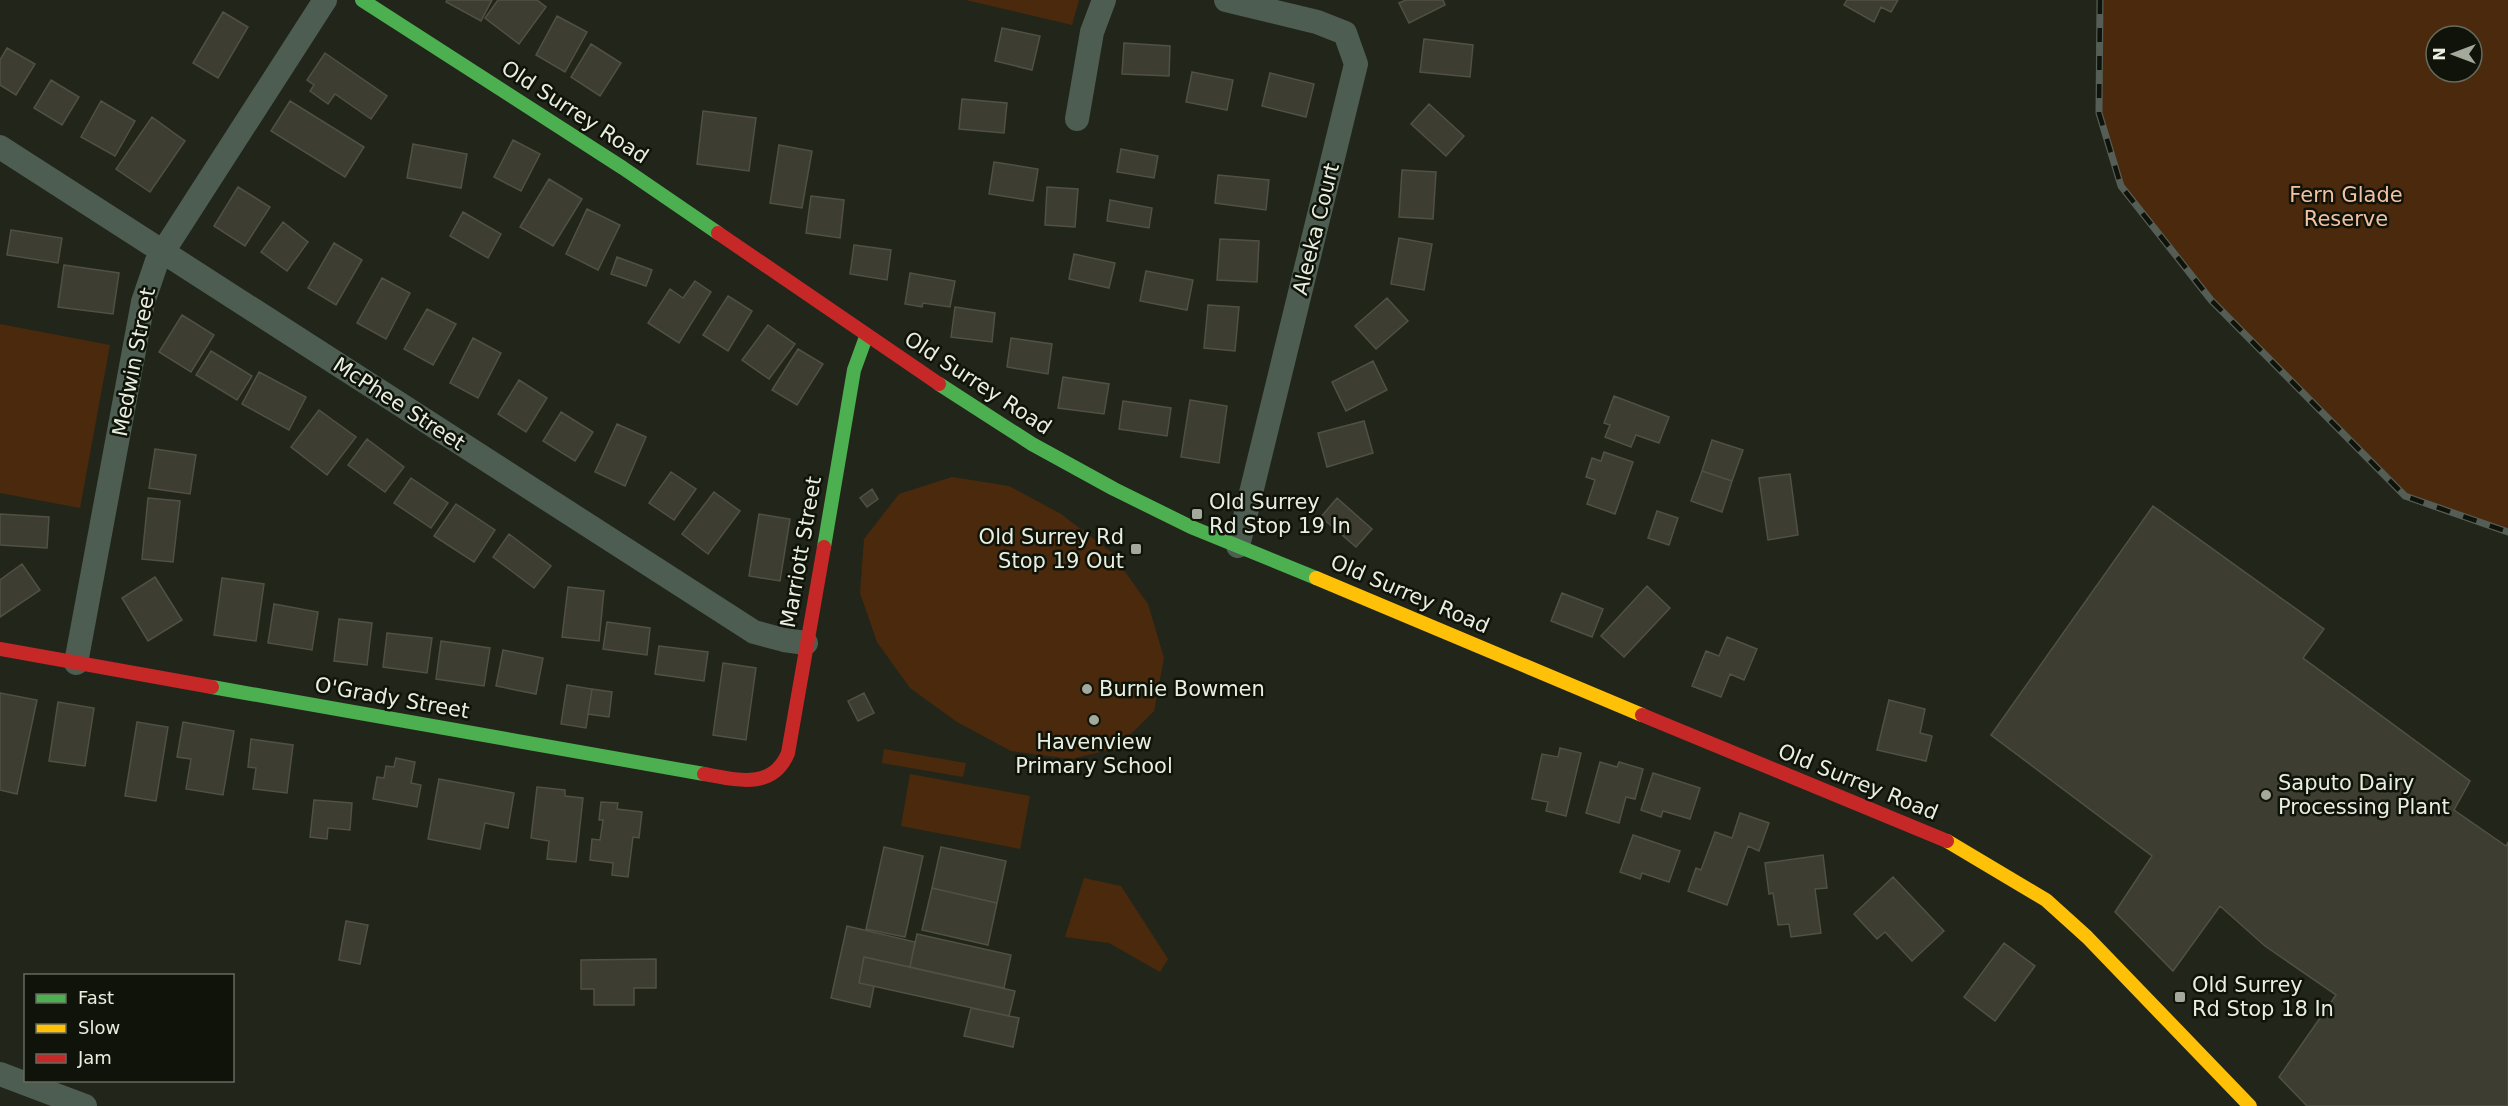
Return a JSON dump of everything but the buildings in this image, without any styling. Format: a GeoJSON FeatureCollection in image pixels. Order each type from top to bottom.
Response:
{"type":"FeatureCollection","features":[{"type":"Feature","properties":{"kind":"main road","name":"Old Surrey Road"},"geometry":{"type":"LineString","coordinates":[[362,0],[623,168],[866,337],[1032,444],[1123,494],[1238,546],[1942,838],[2046,900],[2087,937],[2250,1106]]}},
{"type":"Feature","properties":{"kind":"main road","name":"Marriott Street"},"geometry":{"type":"LineString","coordinates":[[777,774],[788,753],[854,370],[866,337]]}},
{"type":"Feature","properties":{"kind":"main road","name":"O'Grady Street"},"geometry":{"type":"LineString","coordinates":[[0,649],[726,778],[760,780],[777,774]]}},
{"type":"Feature","properties":{"kind":"street","name":"Medwin Street"},"geometry":{"type":"LineString","coordinates":[[76,663],[143,302],[161,253],[325,0]]}},
{"type":"Feature","properties":{"kind":"street"},"geometry":{"type":"LineString","coordinates":[[1077,119],[1092,32],[1104,0]]}},
{"type":"Feature","properties":{"kind":"street","name":"Aleeka Court"},"geometry":{"type":"LineString","coordinates":[[1226,0],[1317,22],[1345,33],[1356,64],[1238,546]]}},
{"type":"Feature","properties":{"kind":"street","name":"McPhee Street"},"geometry":{"type":"LineString","coordinates":[[0,147],[161,253],[754,632],[806,643]]}},
{"type":"Feature","properties":{"kind":"street"},"geometry":{"type":"LineString","coordinates":[[0,1074],[85,1106]]}},
{"type":"Feature","properties":{"kind":"green space"},"geometry":{"type":"Polygon","coordinates":[[[966,0],[1079,0],[1072,25],[966,0]]]}},
{"type":"Feature","properties":{"kind":"green space","name":"Fern Glade Reserve"},"geometry":{"type":"Polygon","coordinates":[[[2100,0],[2508,0],[2508,532],[2405,496],[2211,301],[2121,186],[2099,107],[2100,0]]]}},
{"type":"Feature","properties":{"kind":"green space"},"geometry":{"type":"Polygon","coordinates":[[[0,324],[110,345],[80,508],[0,493],[0,324]]]}},
{"type":"Feature","properties":{"kind":"green space"},"geometry":{"type":"Polygon","coordinates":[[[952,477],[1009,486],[1061,514],[1111,552],[1148,604],[1164,658],[1154,711],[1117,748],[1071,759],[1011,751],[957,722],[910,688],[877,642],[860,593],[864,539],[899,494],[952,477]]]}},
{"type":"Feature","properties":{"kind":"green space"},"geometry":{"type":"Polygon","coordinates":[[[884,749],[966,763],[963,777],[882,763],[884,749]]]}},
{"type":"Feature","properties":{"kind":"green space"},"geometry":{"type":"Polygon","coordinates":[[[910,774],[1030,796],[1020,849],[901,826],[910,774]]]}},
{"type":"Feature","properties":{"kind":"green space"},"geometry":{"type":"Polygon","coordinates":[[[1084,878],[1121,886],[1168,959],[1160,972],[1109,943],[1065,937],[1084,878]]]}},
{"type":"Feature","properties":{"kind":"railway"},"geometry":{"type":"LineString","coordinates":[[2100,0],[2099,113],[2121,186],[2211,300],[2405,496],[2508,532]]}},
{"type":"Feature","properties":{"kind":"traffic: fast"},"geometry":{"type":"LineString","coordinates":[[362,0],[623,168],[718,233]]}},
{"type":"Feature","properties":{"kind":"traffic: fast"},"geometry":{"type":"LineString","coordinates":[[824,547],[854,370],[866,337]]}},
{"type":"Feature","properties":{"kind":"traffic: fast"},"geometry":{"type":"LineString","coordinates":[[939,384],[1032,444],[1114,489],[1191,527],[1316,578]]}},
{"type":"Feature","properties":{"kind":"traffic: fast"},"geometry":{"type":"LineString","coordinates":[[212,687],[704,774]]}},
{"type":"Feature","properties":{"kind":"traffic: slow"},"geometry":{"type":"LineString","coordinates":[[1316,578],[1642,715]]}},
{"type":"Feature","properties":{"kind":"traffic: slow"},"geometry":{"type":"LineString","coordinates":[[1947,841],[2046,900],[2087,937],[2250,1106]]}},
{"type":"Feature","properties":{"kind":"traffic: jam"},"geometry":{"type":"LineString","coordinates":[[718,233],[939,384]]}},
{"type":"Feature","properties":{"kind":"traffic: jam"},"geometry":{"type":"LineString","coordinates":[[704,774],[753,780],[773,773],[788,753],[824,547]]}},
{"type":"Feature","properties":{"kind":"traffic: jam"},"geometry":{"type":"LineString","coordinates":[[0,649],[212,687]]}},
{"type":"Feature","properties":{"kind":"traffic: jam"},"geometry":{"type":"LineString","coordinates":[[1642,715],[1947,841]]}},
{"type":"Feature","properties":{"kind":"place","name":"Old Surrey Rd Stop 19 In"},"geometry":{"type":"Point","coordinates":[1197,514]}},
{"type":"Feature","properties":{"kind":"place","name":"Old Surrey Rd Stop 19 Out"},"geometry":{"type":"Point","coordinates":[1136,549]}},
{"type":"Feature","properties":{"kind":"place","name":"Burnie Bowmen"},"geometry":{"type":"Point","coordinates":[1087,689]}},
{"type":"Feature","properties":{"kind":"place","name":"Havenview Primary School"},"geometry":{"type":"Point","coordinates":[1094,720]}},
{"type":"Feature","properties":{"kind":"place","name":"Saputo Dairy Processing Plant"},"geometry":{"type":"Point","coordinates":[2266,795]}},
{"type":"Feature","properties":{"kind":"place","name":"Old Surrey Rd Stop 18 In"},"geometry":{"type":"Point","coordinates":[2180,997]}}]}
